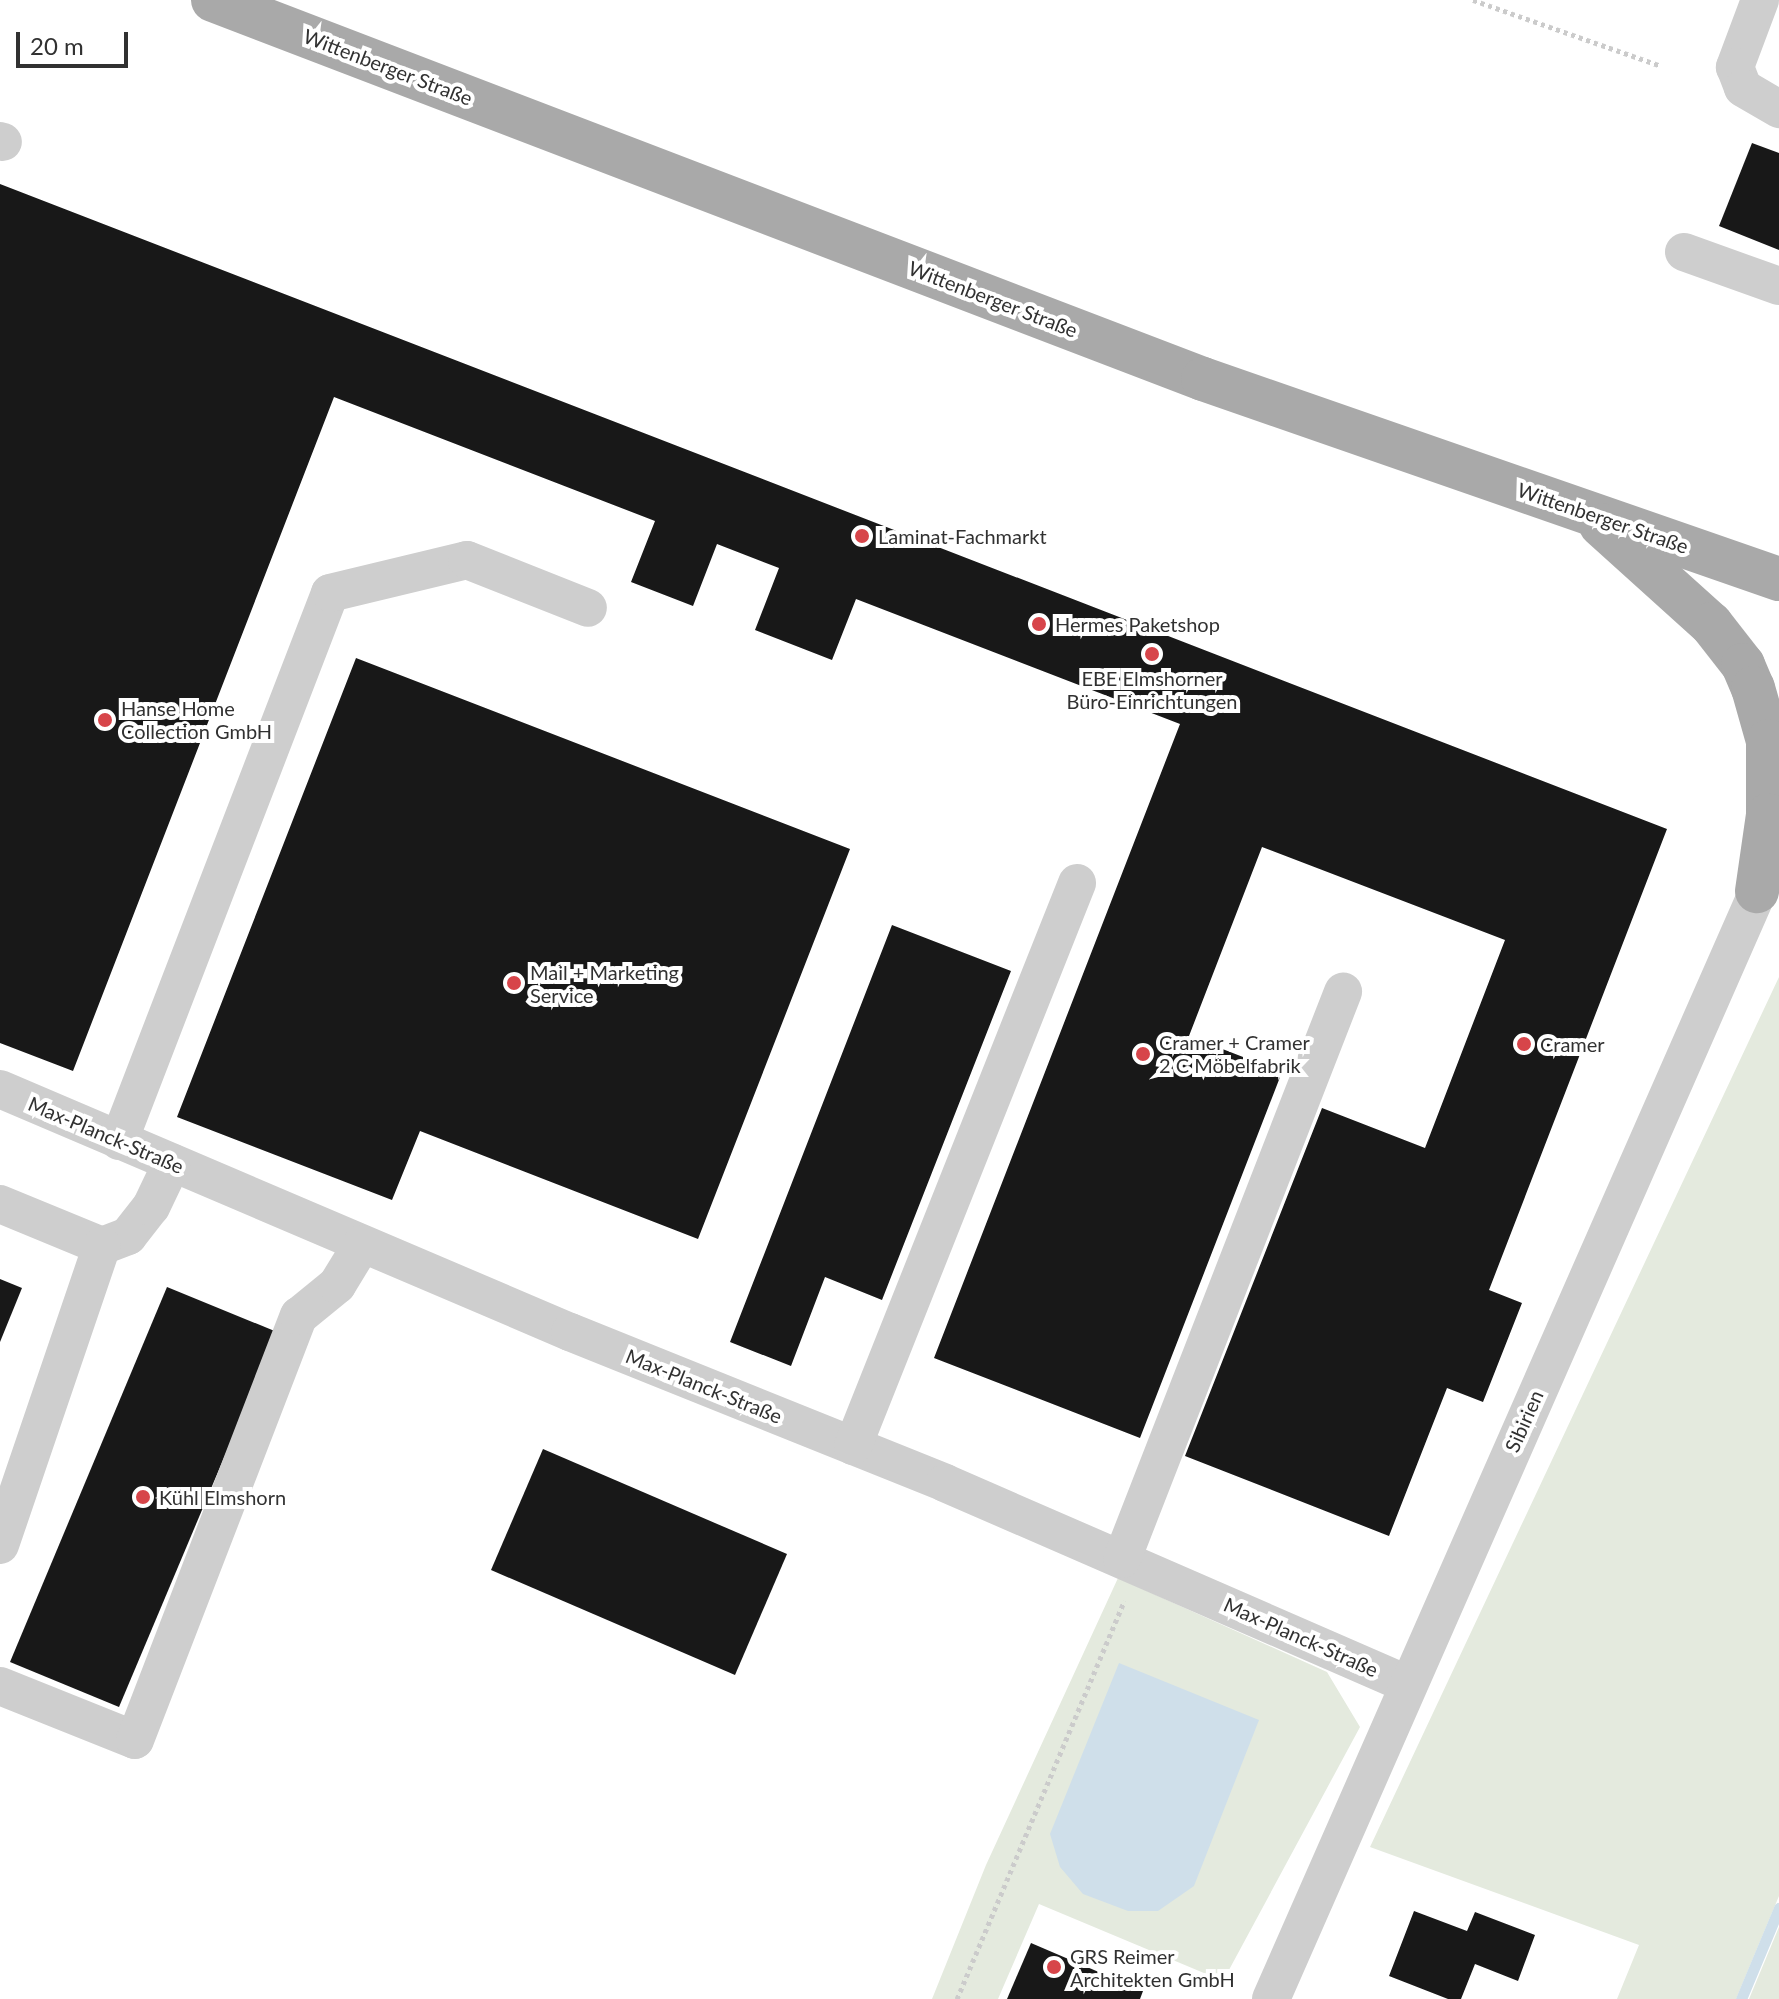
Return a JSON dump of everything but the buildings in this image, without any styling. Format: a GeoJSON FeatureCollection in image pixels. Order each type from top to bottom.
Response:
{"type":"FeatureCollection","features":[{"type":"Feature","properties":{"kind":"main road","name":"Wittenberger Straße"},"geometry":{"type":"LineString","coordinates":[[213,0],[1203,379],[1779,579]]}},
{"type":"Feature","properties":{"kind":"main road"},"geometry":{"type":"LineString","coordinates":[[1588,512],[1711,624],[1743,665],[1768,741],[1768,815],[1757,891]]}},
{"type":"Feature","properties":{"kind":"street"},"geometry":{"type":"LineString","coordinates":[[1760,0],[1735,67],[1743,88],[1779,109]]}},
{"type":"Feature","properties":{"kind":"street"},"geometry":{"type":"LineString","coordinates":[[1684,252],[1779,286]]}},
{"type":"Feature","properties":{"kind":"street"},"geometry":{"type":"LineString","coordinates":[[119,1141],[330,593],[467,560],[588,608]]}},
{"type":"Feature","properties":{"kind":"street","name":"Sibirien"},"geometry":{"type":"LineString","coordinates":[[1271,1999],[1779,844]]}},
{"type":"Feature","properties":{"kind":"street"},"geometry":{"type":"LineString","coordinates":[[853,1446],[1077,883]]}},
{"type":"Feature","properties":{"kind":"street"},"geometry":{"type":"LineString","coordinates":[[1130,1563],[1343,992]]}},
{"type":"Feature","properties":{"kind":"street","name":"Max-Planck-Straße"},"geometry":{"type":"LineString","coordinates":[[0,1089],[362,1244],[1130,1563],[1407,1684]]}},
{"type":"Feature","properties":{"kind":"street"},"geometry":{"type":"LineString","coordinates":[[0,1204],[102,1246],[128,1236],[151,1207],[172,1163]]}},
{"type":"Feature","properties":{"kind":"street"},"geometry":{"type":"LineString","coordinates":[[0,1686],[135,1740],[299,1316],[337,1285],[362,1244]]}},
{"type":"Feature","properties":{"kind":"street"},"geometry":{"type":"LineString","coordinates":[[0,1545],[102,1246]]}},
{"type":"Feature","properties":{"kind":"path"},"geometry":{"type":"LineString","coordinates":[[1473,0],[1659,65]]}},
{"type":"Feature","properties":{"kind":"path"},"geometry":{"type":"LineString","coordinates":[[957,1999],[1130,1563]]}},
{"type":"Feature","properties":{"kind":"shaded area"},"geometry":{"type":"Polygon","coordinates":[[[1779,977],[1779,1896],[1736,1999],[1617,1999],[1639,1945],[1370,1847],[1779,977]]]}},
{"type":"Feature","properties":{"kind":"shaded area"},"geometry":{"type":"Polygon","coordinates":[[[1118,1578],[1327,1672],[1360,1727],[1223,1981],[1039,1904],[998,1999],[932,1999],[986,1865],[1118,1578]]]}},
{"type":"Feature","properties":{"kind":"shaded area"},"geometry":{"type":"Polygon","coordinates":[[[1119,1663],[1259,1720],[1194,1886],[1158,1911],[1128,1911],[1083,1894],[1060,1867],[1050,1834],[1119,1663]]]}},
{"type":"Feature","properties":{"kind":"shaded area"},"geometry":{"type":"Polygon","coordinates":[[[1779,1927],[1779,1999],[1749,1999],[1779,1927]]]}},
{"type":"Feature","properties":{"kind":"waterway"},"geometry":{"type":"LineString","coordinates":[[1741,1999],[1779,1908]]}},
{"type":"Feature","properties":{"kind":"place","name":"Laminat-Fachmarkt"},"geometry":{"type":"Point","coordinates":[862,536]}},
{"type":"Feature","properties":{"kind":"place","name":"Hermes Paketshop"},"geometry":{"type":"Point","coordinates":[1039,624]}},
{"type":"Feature","properties":{"kind":"place","name":"EBE Elmshorner Büro-Einrichtungen"},"geometry":{"type":"Point","coordinates":[1152,654]}},
{"type":"Feature","properties":{"kind":"place","name":"Hanse Home Collection GmbH"},"geometry":{"type":"Point","coordinates":[105,720]}},
{"type":"Feature","properties":{"kind":"place","name":"Mail + Marketing Service"},"geometry":{"type":"Point","coordinates":[514,983]}},
{"type":"Feature","properties":{"kind":"place","name":"Cramer"},"geometry":{"type":"Point","coordinates":[1524,1044]}},
{"type":"Feature","properties":{"kind":"place","name":"Cramer + Cramer 2 C Möbelfabrik"},"geometry":{"type":"Point","coordinates":[1143,1054]}},
{"type":"Feature","properties":{"kind":"place","name":"Kühl Elmshorn"},"geometry":{"type":"Point","coordinates":[143,1497]}},
{"type":"Feature","properties":{"kind":"place","name":"GRS Reimer Architekten GmbH"},"geometry":{"type":"Point","coordinates":[1054,1967]}}]}
